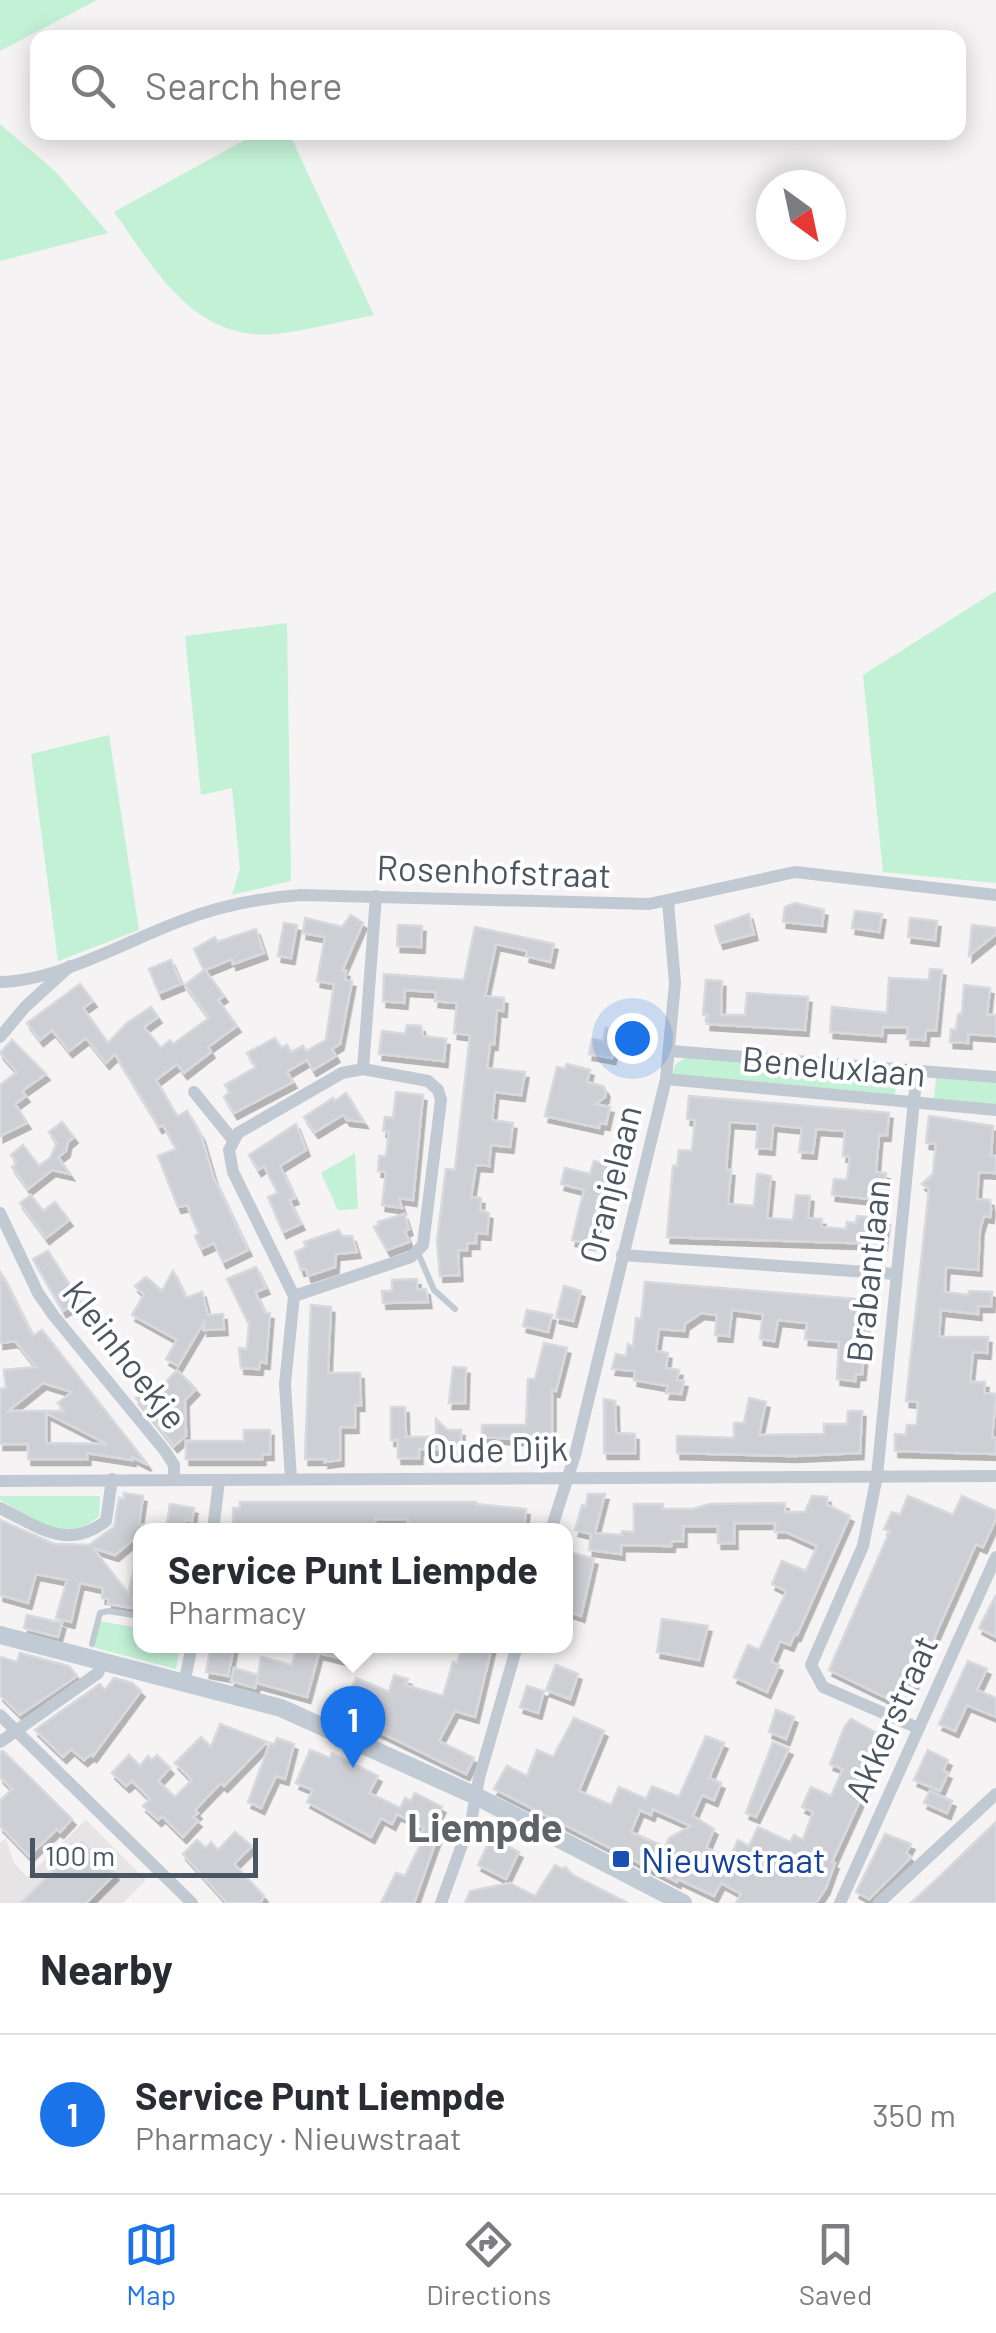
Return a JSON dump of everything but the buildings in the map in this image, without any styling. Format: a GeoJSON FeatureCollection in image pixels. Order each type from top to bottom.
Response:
{"type":"FeatureCollection","features":[{"type":"Feature","properties":{"kind":"street","name":"Rosenhofstraat"},"geometry":{"type":"LineString","coordinates":[[7,982],[72,965],[183,920],[234,905],[301,895],[649,904],[795,872],[996,895]]}},
{"type":"Feature","properties":{"kind":"street"},"geometry":{"type":"LineString","coordinates":[[363,1069],[376,896]]}},
{"type":"Feature","properties":{"kind":"street","name":"Oranjelaan"},"geometry":{"type":"LineString","coordinates":[[553,1523],[666,1080],[675,983],[668,902]]}},
{"type":"Feature","properties":{"kind":"street"},"geometry":{"type":"LineString","coordinates":[[0,1037],[72,965]]}},
{"type":"Feature","properties":{"kind":"street"},"geometry":{"type":"LineString","coordinates":[[7,982],[26,1007]]}},
{"type":"Feature","properties":{"kind":"street","name":"Beneluxlaan"},"geometry":{"type":"LineString","coordinates":[[671,1050],[996,1077]]}},
{"type":"Feature","properties":{"kind":"street"},"geometry":{"type":"LineString","coordinates":[[290,1480],[285,1384],[294,1296],[233,1172],[229,1150],[238,1133],[342,1073],[363,1069],[428,1081],[438,1090],[441,1100],[423,1245],[418,1252],[294,1296]]}},
{"type":"Feature","properties":{"kind":"street","name":"Brabantlaan"},"geometry":{"type":"LineString","coordinates":[[916,1070],[877,1476],[863,1546],[811,1666],[823,1687],[918,1728]]}},
{"type":"Feature","properties":{"kind":"street","name":"Beneluxlaan"},"geometry":{"type":"LineString","coordinates":[[666,1080],[996,1110]]}},
{"type":"Feature","properties":{"kind":"street"},"geometry":{"type":"LineString","coordinates":[[194,1092],[233,1140]]}},
{"type":"Feature","properties":{"kind":"street","name":"Kleinhoekje"},"geometry":{"type":"LineString","coordinates":[[0,1213],[38,1293],[74,1344],[166,1452],[174,1465],[174,1478]]}},
{"type":"Feature","properties":{"kind":"street"},"geometry":{"type":"LineString","coordinates":[[622,1255],[896,1274]]}},
{"type":"Feature","properties":{"kind":"street","name":"Oude Dijk"},"geometry":{"type":"LineString","coordinates":[[0,1480],[996,1476]]}},
{"type":"Feature","properties":{"kind":"street"},"geometry":{"type":"LineString","coordinates":[[0,1508],[58,1536],[80,1536],[106,1521],[112,1479]]}},
{"type":"Feature","properties":{"kind":"street"},"geometry":{"type":"LineString","coordinates":[[214,1523],[219,1481]]}},
{"type":"Feature","properties":{"kind":"street","name":"Akkerstraat"},"geometry":{"type":"LineString","coordinates":[[840,1903],[996,1557]]}},
{"type":"Feature","properties":{"kind":"street"},"geometry":{"type":"LineString","coordinates":[[0,1635],[281,1708],[476,1796],[683,1903]]}},
{"type":"Feature","properties":{"kind":"street"},"geometry":{"type":"LineString","coordinates":[[184,1683],[190,1653]]}},
{"type":"Feature","properties":{"kind":"street"},"geometry":{"type":"LineString","coordinates":[[441,1903],[472,1817],[516,1653]]}},
{"type":"Feature","properties":{"kind":"street"},"geometry":{"type":"LineString","coordinates":[[0,1742],[98,1673],[102,1661]]}},
{"type":"Feature","properties":{"kind":"street"},"geometry":{"type":"LineString","coordinates":[[0,1716],[192,1903]]}},
{"type":"Feature","properties":{"kind":"street"},"geometry":{"type":"LineString","coordinates":[[880,1903],[996,1794]]}},
{"type":"Feature","properties":{"kind":"lane"},"geometry":{"type":"LineString","coordinates":[[418,1252],[434,1290],[455,1309]]}},
{"type":"Feature","properties":{"kind":"lane"},"geometry":{"type":"LineString","coordinates":[[92,1644],[100,1613],[133,1615]]}},
{"type":"Feature","properties":{"kind":"shaded area"},"geometry":{"type":"Polygon","coordinates":[[[86,1820],[146,1880],[123,1903],[0,1903],[0,1843],[6,1839],[14,1863],[27,1877],[86,1820]]]}},
{"type":"Feature","properties":{"kind":"green space"},"geometry":{"type":"Polygon","coordinates":[[[0,0],[97,0],[40,30],[30,30],[30,35],[0,51],[0,0]]]}},
{"type":"Feature","properties":{"kind":"green space"},"geometry":{"type":"Polygon","coordinates":[[[0,124],[57,173],[108,233],[0,261],[0,124]]]}},
{"type":"Feature","properties":{"kind":"green space"},"geometry":{"type":"Polygon","coordinates":[[[244,140],[292,140],[374,315],[276,334],[247,333],[222,326],[200,314],[162,278],[114,212],[244,140]]]}},
{"type":"Feature","properties":{"kind":"green space"},"geometry":{"type":"Polygon","coordinates":[[[996,591],[996,883],[883,872],[863,675],[996,591]]]}},
{"type":"Feature","properties":{"kind":"green space"},"geometry":{"type":"Polygon","coordinates":[[[287,623],[291,881],[232,895],[240,868],[232,788],[201,795],[185,636],[287,623]]]}},
{"type":"Feature","properties":{"kind":"green space"},"geometry":{"type":"Polygon","coordinates":[[[109,735],[139,930],[58,961],[31,754],[109,735]]]}},
{"type":"Feature","properties":{"kind":"green space"},"geometry":{"type":"Polygon","coordinates":[[[686,1057],[897,1075],[895,1095],[672,1075],[675,1065],[686,1057]]]}},
{"type":"Feature","properties":{"kind":"green space"},"geometry":{"type":"Polygon","coordinates":[[[936,1078],[996,1083],[996,1105],[934,1099],[936,1078]]]}},
{"type":"Feature","properties":{"kind":"green space"},"geometry":{"type":"Polygon","coordinates":[[[355,1153],[358,1209],[338,1210],[321,1173],[355,1153]]]}},
{"type":"Feature","properties":{"kind":"green space"},"geometry":{"type":"Polygon","coordinates":[[[0,1496],[100,1496],[99,1516],[86,1525],[62,1529],[37,1521],[0,1500],[0,1496]]]}},
{"type":"Feature","properties":{"kind":"green space"},"geometry":{"type":"Polygon","coordinates":[[[98,1621],[133,1627],[133,1653],[179,1653],[176,1669],[92,1647],[98,1621]]]}},
{"type":"Feature","properties":{"kind":"place","name":"Service Punt Liempde"},"geometry":{"type":"Point","coordinates":[353,1768]}},
{"type":"Feature","properties":{"kind":"place","name":"Nieuwstraat"},"geometry":{"type":"Point","coordinates":[621,1859]}},
{"type":"Feature","properties":{"kind":"district","name":"Liempde"},"geometry":{"type":"Point","coordinates":[485,1826]}}]}
